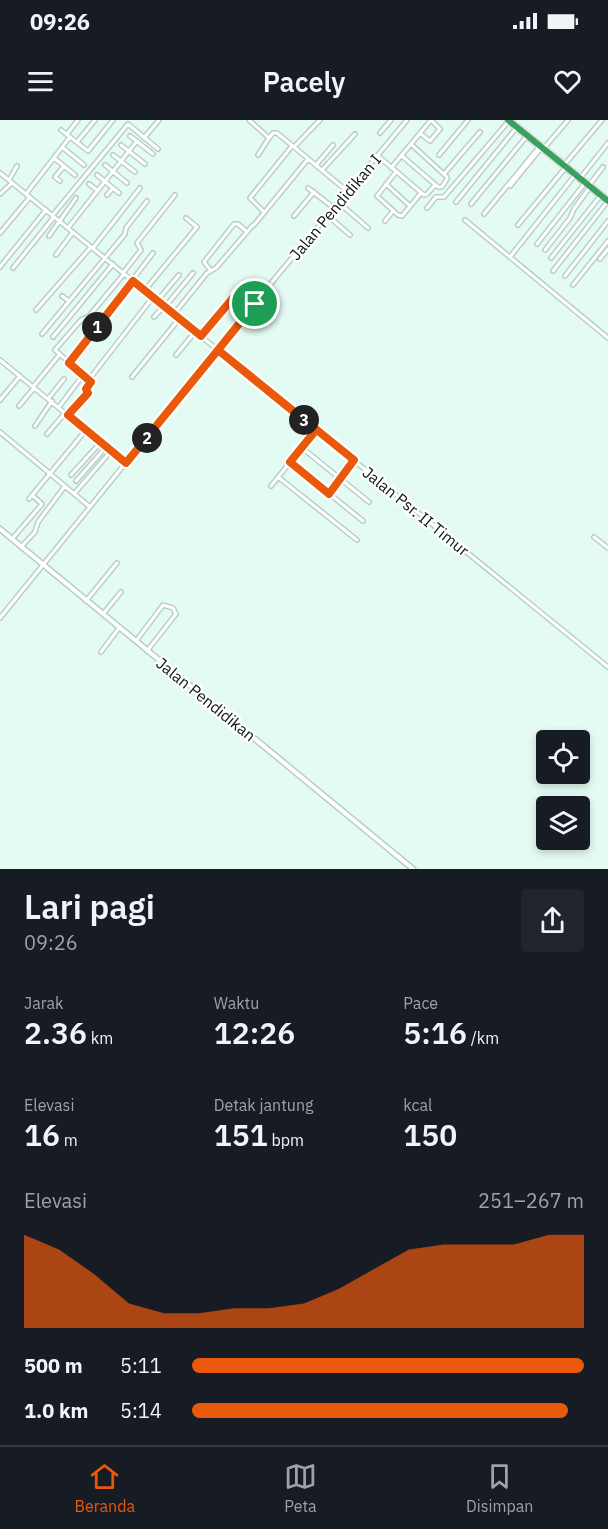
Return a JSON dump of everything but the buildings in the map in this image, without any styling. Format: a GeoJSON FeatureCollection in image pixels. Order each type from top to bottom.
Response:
{"type":"FeatureCollection","features":[{"type":"Feature","properties":{"kind":"highway"},"geometry":{"type":"LineString","coordinates":[[509,120],[608,201]]}},
{"type":"Feature","properties":{"kind":"main road","name":"Jalan Pendidikan"},"geometry":{"type":"LineString","coordinates":[[0,529],[413,869]]}},
{"type":"Feature","properties":{"kind":"street"},"geometry":{"type":"LineString","coordinates":[[67,134],[78,120]]}},
{"type":"Feature","properties":{"kind":"street"},"geometry":{"type":"LineString","coordinates":[[77,142],[95,120]]}},
{"type":"Feature","properties":{"kind":"street"},"geometry":{"type":"LineString","coordinates":[[62,130],[88,151],[113,120]]}},
{"type":"Feature","properties":{"kind":"street"},"geometry":{"type":"LineString","coordinates":[[144,138],[159,120]]}},
{"type":"Feature","properties":{"kind":"street"},"geometry":{"type":"LineString","coordinates":[[264,212],[250,198],[293,146],[320,120]]}},
{"type":"Feature","properties":{"kind":"street"},"geometry":{"type":"LineString","coordinates":[[380,133],[391,120]]}},
{"type":"Feature","properties":{"kind":"street","name":"Jalan Pendidikan I"},"geometry":{"type":"LineString","coordinates":[[0,618],[327,215],[407,120]]}},
{"type":"Feature","properties":{"kind":"street"},"geometry":{"type":"LineString","coordinates":[[391,168],[431,120],[440,129],[430,141],[421,134]]}},
{"type":"Feature","properties":{"kind":"street"},"geometry":{"type":"LineString","coordinates":[[439,155],[468,120]]}},
{"type":"Feature","properties":{"kind":"street"},"geometry":{"type":"LineString","coordinates":[[427,208],[437,196],[444,197],[509,120]]}},
{"type":"Feature","properties":{"kind":"street"},"geometry":{"type":"LineString","coordinates":[[484,214],[568,120]]}},
{"type":"Feature","properties":{"kind":"street"},"geometry":{"type":"LineString","coordinates":[[518,225],[602,120]]}},
{"type":"Feature","properties":{"kind":"street"},"geometry":{"type":"LineString","coordinates":[[251,121],[269,138]]}},
{"type":"Feature","properties":{"kind":"street"},"geometry":{"type":"LineString","coordinates":[[13,268],[128,124],[158,149]]}},
{"type":"Feature","properties":{"kind":"street"},"geometry":{"type":"LineString","coordinates":[[456,202],[517,127]]}},
{"type":"Feature","properties":{"kind":"street"},"geometry":{"type":"LineString","coordinates":[[444,174],[480,132]]}},
{"type":"Feature","properties":{"kind":"street"},"geometry":{"type":"LineString","coordinates":[[258,155],[269,138],[276,133],[347,191]]}},
{"type":"Feature","properties":{"kind":"street"},"geometry":{"type":"LineString","coordinates":[[322,170],[355,134]]}},
{"type":"Feature","properties":{"kind":"street"},"geometry":{"type":"LineString","coordinates":[[130,136],[153,154]]}},
{"type":"Feature","properties":{"kind":"street"},"geometry":{"type":"LineString","coordinates":[[471,204],[527,136]]}},
{"type":"Feature","properties":{"kind":"street"},"geometry":{"type":"LineString","coordinates":[[26,194],[70,137]]}},
{"type":"Feature","properties":{"kind":"street"},"geometry":{"type":"LineString","coordinates":[[68,228],[137,141]]}},
{"type":"Feature","properties":{"kind":"street"},"geometry":{"type":"LineString","coordinates":[[537,244],[584,182],[608,143]]}},
{"type":"Feature","properties":{"kind":"street"},"geometry":{"type":"LineString","coordinates":[[121,145],[145,164]]}},
{"type":"Feature","properties":{"kind":"street"},"geometry":{"type":"LineString","coordinates":[[316,165],[333,145]]}},
{"type":"Feature","properties":{"kind":"street"},"geometry":{"type":"LineString","coordinates":[[402,156],[435,185],[442,187],[447,179],[444,174],[412,145]]}},
{"type":"Feature","properties":{"kind":"street"},"geometry":{"type":"LineString","coordinates":[[62,147],[84,165]]}},
{"type":"Feature","properties":{"kind":"street"},"geometry":{"type":"LineString","coordinates":[[510,186],[542,148]]}},
{"type":"Feature","properties":{"kind":"street"},"geometry":{"type":"LineString","coordinates":[[113,155],[135,172]]}},
{"type":"Feature","properties":{"kind":"street"},"geometry":{"type":"LineString","coordinates":[[378,156],[421,193],[427,194],[435,185]]}},
{"type":"Feature","properties":{"kind":"street"},"geometry":{"type":"LineString","coordinates":[[54,158],[75,176]]}},
{"type":"Feature","properties":{"kind":"street"},"geometry":{"type":"LineString","coordinates":[[174,314],[207,273],[216,268],[309,159]]}},
{"type":"Feature","properties":{"kind":"street"},"geometry":{"type":"LineString","coordinates":[[105,165],[127,183]]}},
{"type":"Feature","properties":{"kind":"street"},"geometry":{"type":"LineString","coordinates":[[0,194],[18,166]]}},
{"type":"Feature","properties":{"kind":"street"},"geometry":{"type":"LineString","coordinates":[[60,181],[56,177],[64,166]]}},
{"type":"Feature","properties":{"kind":"street"},"geometry":{"type":"LineString","coordinates":[[510,257],[584,182],[603,166]]}},
{"type":"Feature","properties":{"kind":"street"},"geometry":{"type":"LineString","coordinates":[[396,172],[377,196],[393,211],[401,216],[421,193]]}},
{"type":"Feature","properties":{"kind":"street","name":"Jalan Psr. II Timur"},"geometry":{"type":"LineString","coordinates":[[1,175],[608,667]]}},
{"type":"Feature","properties":{"kind":"street"},"geometry":{"type":"LineString","coordinates":[[97,175],[119,193]]}},
{"type":"Feature","properties":{"kind":"street"},"geometry":{"type":"LineString","coordinates":[[545,250],[570,218],[584,182]]}},
{"type":"Feature","properties":{"kind":"street"},"geometry":{"type":"LineString","coordinates":[[89,184],[97,190]]}},
{"type":"Feature","properties":{"kind":"street"},"geometry":{"type":"LineString","coordinates":[[386,184],[410,206]]}},
{"type":"Feature","properties":{"kind":"street"},"geometry":{"type":"LineString","coordinates":[[107,195],[113,188]]}},
{"type":"Feature","properties":{"kind":"street"},"geometry":{"type":"LineString","coordinates":[[308,188],[334,208]]}},
{"type":"Feature","properties":{"kind":"street"},"geometry":{"type":"LineString","coordinates":[[36,310],[92,248],[140,189]]}},
{"type":"Feature","properties":{"kind":"street"},"geometry":{"type":"LineString","coordinates":[[294,216],[314,192]]}},
{"type":"Feature","properties":{"kind":"street"},"geometry":{"type":"LineString","coordinates":[[89,380],[55,350],[82,318],[89,316],[141,250],[136,244],[175,195]]}},
{"type":"Feature","properties":{"kind":"street"},"geometry":{"type":"LineString","coordinates":[[551,258],[601,195]]}},
{"type":"Feature","properties":{"kind":"street"},"geometry":{"type":"LineString","coordinates":[[0,233],[30,197]]}},
{"type":"Feature","properties":{"kind":"street"},"geometry":{"type":"LineString","coordinates":[[49,236],[76,198]]}},
{"type":"Feature","properties":{"kind":"street"},"geometry":{"type":"LineString","coordinates":[[42,334],[125,234],[126,228],[147,201]]}},
{"type":"Feature","properties":{"kind":"street"},"geometry":{"type":"LineString","coordinates":[[553,271],[608,201]]}},
{"type":"Feature","properties":{"kind":"street"},"geometry":{"type":"LineString","coordinates":[[338,202],[368,228]]}},
{"type":"Feature","properties":{"kind":"street"},"geometry":{"type":"LineString","coordinates":[[0,267],[46,210]]}},
{"type":"Feature","properties":{"kind":"street"},"geometry":{"type":"LineString","coordinates":[[385,221],[393,211]]}},
{"type":"Feature","properties":{"kind":"street"},"geometry":{"type":"LineString","coordinates":[[327,215],[350,235]]}},
{"type":"Feature","properties":{"kind":"street"},"geometry":{"type":"LineString","coordinates":[[145,290],[197,226],[186,218]]}},
{"type":"Feature","properties":{"kind":"street"},"geometry":{"type":"LineString","coordinates":[[465,220],[608,338]]}},
{"type":"Feature","properties":{"kind":"street"},"geometry":{"type":"LineString","coordinates":[[565,276],[608,221]]}},
{"type":"Feature","properties":{"kind":"street"},"geometry":{"type":"LineString","coordinates":[[211,271],[204,261],[234,224],[238,224],[246,231]]}},
{"type":"Feature","properties":{"kind":"street"},"geometry":{"type":"LineString","coordinates":[[56,255],[73,232]]}},
{"type":"Feature","properties":{"kind":"street"},"geometry":{"type":"LineString","coordinates":[[573,285],[608,241]]}},
{"type":"Feature","properties":{"kind":"street"},"geometry":{"type":"LineString","coordinates":[[600,259],[608,249]]}},
{"type":"Feature","properties":{"kind":"street"},"geometry":{"type":"LineString","coordinates":[[69,363],[153,253]]}},
{"type":"Feature","properties":{"kind":"street"},"geometry":{"type":"LineString","coordinates":[[53,337],[113,264]]}},
{"type":"Feature","properties":{"kind":"street"},"geometry":{"type":"LineString","coordinates":[[154,317],[193,273]]}},
{"type":"Feature","properties":{"kind":"street"},"geometry":{"type":"LineString","coordinates":[[158,301],[179,275]]}},
{"type":"Feature","properties":{"kind":"street"},"geometry":{"type":"LineString","coordinates":[[201,336],[238,292],[255,304]]}},
{"type":"Feature","properties":{"kind":"street"},"geometry":{"type":"LineString","coordinates":[[62,296],[69,301]]}},
{"type":"Feature","properties":{"kind":"street"},"geometry":{"type":"LineString","coordinates":[[47,434],[88,393],[86,389],[91,382],[89,380],[153,297]]}},
{"type":"Feature","properties":{"kind":"street"},"geometry":{"type":"LineString","coordinates":[[132,377],[180,319]]}},
{"type":"Feature","properties":{"kind":"street"},"geometry":{"type":"LineString","coordinates":[[176,355],[195,332]]}},
{"type":"Feature","properties":{"kind":"street"},"geometry":{"type":"LineString","coordinates":[[19,406],[60,354]]}},
{"type":"Feature","properties":{"kind":"street"},"geometry":{"type":"LineString","coordinates":[[0,360],[126,463]]}},
{"type":"Feature","properties":{"kind":"street"},"geometry":{"type":"LineString","coordinates":[[59,407],[84,375]]}},
{"type":"Feature","properties":{"kind":"street"},"geometry":{"type":"LineString","coordinates":[[0,400],[20,376]]}},
{"type":"Feature","properties":{"kind":"street"},"geometry":{"type":"LineString","coordinates":[[35,426],[64,379]]}},
{"type":"Feature","properties":{"kind":"street"},"geometry":{"type":"LineString","coordinates":[[29,499],[86,430]]}},
{"type":"Feature","properties":{"kind":"street"},"geometry":{"type":"LineString","coordinates":[[271,486],[316,430]]}},
{"type":"Feature","properties":{"kind":"street"},"geometry":{"type":"LineString","coordinates":[[0,432],[90,507]]}},
{"type":"Feature","properties":{"kind":"street"},"geometry":{"type":"LineString","coordinates":[[71,475],[101,442]]}},
{"type":"Feature","properties":{"kind":"street"},"geometry":{"type":"LineString","coordinates":[[76,481],[106,447]]}},
{"type":"Feature","properties":{"kind":"street"},"geometry":{"type":"LineString","coordinates":[[301,447],[369,502]]}},
{"type":"Feature","properties":{"kind":"street"},"geometry":{"type":"LineString","coordinates":[[74,494],[111,451]]}},
{"type":"Feature","properties":{"kind":"street"},"geometry":{"type":"LineString","coordinates":[[329,494],[354,460]]}},
{"type":"Feature","properties":{"kind":"street"},"geometry":{"type":"LineString","coordinates":[[290,462],[363,521]]}},
{"type":"Feature","properties":{"kind":"street"},"geometry":{"type":"LineString","coordinates":[[278,477],[357,540]]}},
{"type":"Feature","properties":{"kind":"street"},"geometry":{"type":"LineString","coordinates":[[21,547],[35,532],[38,522],[65,486]]}},
{"type":"Feature","properties":{"kind":"street"},"geometry":{"type":"LineString","coordinates":[[12,539],[42,504],[32,495]]}},
{"type":"Feature","properties":{"kind":"street"},"geometry":{"type":"LineString","coordinates":[[594,537],[608,548]]}},
{"type":"Feature","properties":{"kind":"street"},"geometry":{"type":"LineString","coordinates":[[86,601],[117,563]]}},
{"type":"Feature","properties":{"kind":"street"},"geometry":{"type":"LineString","coordinates":[[103,615],[121,592]]}},
{"type":"Feature","properties":{"kind":"street"},"geometry":{"type":"LineString","coordinates":[[136,642],[163,605],[173,608],[176,614],[147,651]]}},
{"type":"Feature","properties":{"kind":"street"},"geometry":{"type":"LineString","coordinates":[[101,652],[119,628]]}},
{"type":"Feature","properties":{"kind":"route"},"geometry":{"type":"LineString","coordinates":[[255,304],[218,350],[316,430],[290,462],[329,494],[337,480],[354,460],[218,350],[126,463],[68,415],[88,393],[86,389],[91,382],[69,363],[133,281],[201,336],[238,292],[255,304]]}}]}
